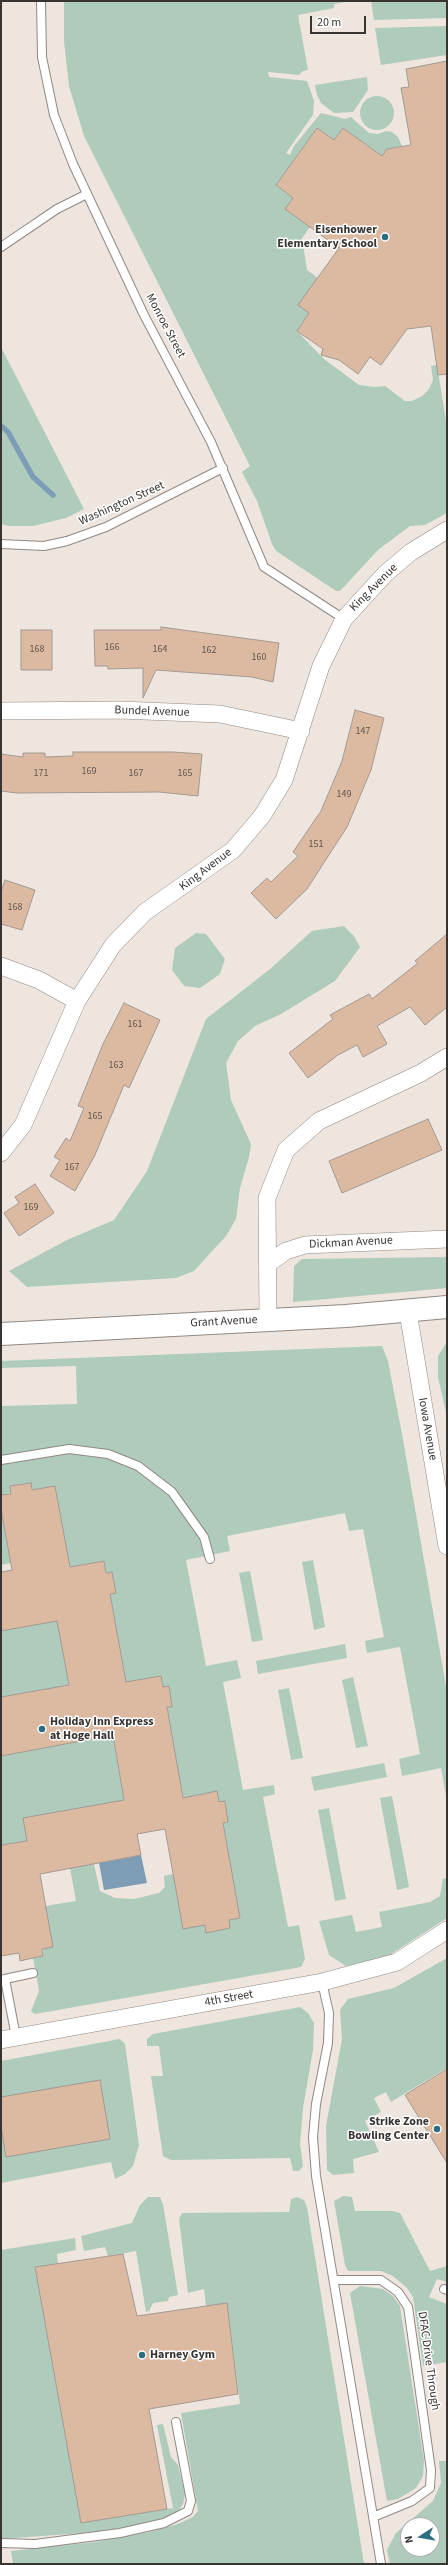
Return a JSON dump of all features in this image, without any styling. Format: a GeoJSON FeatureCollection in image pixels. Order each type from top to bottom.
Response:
{"type":"FeatureCollection","features":[{"type":"Feature","properties":{"kind":"main road","name":"Grant Avenue"},"geometry":{"type":"LineString","coordinates":[[1,1334],[408,1312],[447,1307]]}},
{"type":"Feature","properties":{"kind":"street","name":"King Avenue"},"geometry":{"type":"LineString","coordinates":[[1,1153],[23,1125],[78,1001],[113,945],[145,912],[233,850],[262,816],[284,780],[321,666],[344,619],[385,574],[411,552],[447,530]]}},
{"type":"Feature","properties":{"kind":"street","name":"Bundel Avenue"},"geometry":{"type":"LineString","coordinates":[[1,710],[120,710],[220,714],[301,731]]}},
{"type":"Feature","properties":{"kind":"street"},"geometry":{"type":"LineString","coordinates":[[1,966],[39,980],[78,1001]]}},
{"type":"Feature","properties":{"kind":"street"},"geometry":{"type":"LineString","coordinates":[[268,1320],[269,1263],[267,1198],[286,1150],[319,1121],[421,1073],[447,1057]]}},
{"type":"Feature","properties":{"kind":"street","name":"Dickman Avenue"},"geometry":{"type":"LineString","coordinates":[[269,1263],[286,1251],[305,1245],[447,1239]]}},
{"type":"Feature","properties":{"kind":"street","name":"Iowa Avenue"},"geometry":{"type":"LineString","coordinates":[[408,1312],[447,1546]]}},
{"type":"Feature","properties":{"kind":"street","name":"4th Street"},"geometry":{"type":"LineString","coordinates":[[9,2039],[322,1982],[397,1962],[447,1930]]}},
{"type":"Feature","properties":{"kind":"lane","name":"Monroe Street"},"geometry":{"type":"LineString","coordinates":[[41,1],[42,57],[54,116],[87,194],[144,315],[186,390],[223,468],[264,567],[344,619]]}},
{"type":"Feature","properties":{"kind":"lane"},"geometry":{"type":"LineString","coordinates":[[1,247],[58,209],[87,194]]}},
{"type":"Feature","properties":{"kind":"lane","name":"Washington Street"},"geometry":{"type":"LineString","coordinates":[[1,544],[44,546],[67,541],[106,527],[223,468]]}},
{"type":"Feature","properties":{"kind":"lane"},"geometry":{"type":"LineString","coordinates":[[1,1460],[69,1449],[108,1454],[138,1466],[172,1492],[204,1537],[210,1559]]}},
{"type":"Feature","properties":{"kind":"lane"},"geometry":{"type":"LineString","coordinates":[[9,2039],[3,1979],[33,1973]]}},
{"type":"Feature","properties":{"kind":"lane"},"geometry":{"type":"LineString","coordinates":[[322,1982],[329,2013],[328,2043],[316,2104],[313,2137],[316,2176],[381,2564]]}},
{"type":"Feature","properties":{"kind":"lane","name":"DFAC Drive Through"},"geometry":{"type":"LineString","coordinates":[[334,2280],[381,2280],[398,2292],[408,2307],[431,2470],[430,2488],[412,2501],[373,2517]]}},
{"type":"Feature","properties":{"kind":"lane"},"geometry":{"type":"LineString","coordinates":[[1,2543],[35,2544],[120,2533],[164,2524],[188,2511],[191,2501],[176,2422]]}},
{"type":"Feature","properties":{"kind":"green space"},"geometry":{"type":"Polygon","coordinates":[[[64,1],[350,1],[334,4],[334,8],[298,15],[308,70],[303,71],[299,75],[268,72],[269,77],[307,81],[314,101],[313,115],[286,153],[290,155],[294,146],[321,113],[345,119],[351,117],[369,133],[378,134],[386,131],[392,132],[398,137],[402,146],[387,149],[382,156],[343,128],[334,140],[317,128],[276,185],[293,198],[310,227],[302,238],[307,270],[318,278],[309,313],[297,331],[324,359],[359,385],[375,387],[385,386],[405,401],[412,401],[422,396],[429,389],[433,380],[431,366],[437,365],[447,427],[447,513],[425,525],[410,526],[378,550],[340,591],[336,591],[276,551],[272,544],[257,501],[242,472],[250,466],[84,136],[69,86],[64,41],[64,1]]]}},
{"type":"Feature","properties":{"kind":"green space"},"geometry":{"type":"Polygon","coordinates":[[[371,1],[447,1],[447,18],[374,20],[371,1]]]}},
{"type":"Feature","properties":{"kind":"green space"},"geometry":{"type":"Polygon","coordinates":[[[447,26],[447,55],[381,65],[375,28],[447,26]]]}},
{"type":"Feature","properties":{"kind":"green space"},"geometry":{"type":"Polygon","coordinates":[[[367,77],[368,90],[353,112],[334,113],[321,103],[317,95],[315,85],[367,77]]]}},
{"type":"Feature","properties":{"kind":"green space"},"geometry":{"type":"Polygon","coordinates":[[[377,96],[389,101],[394,113],[389,125],[377,130],[365,125],[360,113],[365,101],[377,96]]]}},
{"type":"Feature","properties":{"kind":"green space"},"geometry":{"type":"Polygon","coordinates":[[[1,347],[84,509],[66,518],[33,526],[9,526],[1,524],[1,347]]]}},
{"type":"Feature","properties":{"kind":"green space"},"geometry":{"type":"Polygon","coordinates":[[[344,926],[354,936],[360,947],[335,981],[281,1014],[255,1026],[238,1041],[226,1063],[231,1100],[251,1144],[249,1157],[240,1188],[236,1219],[226,1236],[194,1271],[176,1278],[27,1287],[9,1271],[67,1240],[114,1220],[147,1171],[206,1019],[270,969],[312,931],[344,926]]]}},
{"type":"Feature","properties":{"kind":"green space"},"geometry":{"type":"Polygon","coordinates":[[[196,933],[206,934],[225,959],[220,974],[200,988],[184,986],[172,970],[175,948],[196,933]]]}},
{"type":"Feature","properties":{"kind":"green space"},"geometry":{"type":"Polygon","coordinates":[[[447,1257],[447,1288],[293,1302],[294,1266],[302,1259],[447,1257]]]}},
{"type":"Feature","properties":{"kind":"green space"},"geometry":{"type":"Polygon","coordinates":[[[447,1342],[447,1417],[438,1377],[438,1356],[447,1342]]]}},
{"type":"Feature","properties":{"kind":"green space"},"geometry":{"type":"Polygon","coordinates":[[[382,1346],[388,1361],[402,1434],[447,1692],[447,1801],[441,1768],[402,1776],[399,1759],[420,1754],[400,1647],[367,1653],[365,1641],[384,1637],[363,1529],[349,1531],[345,1513],[227,1536],[230,1551],[186,1560],[206,1666],[237,1660],[241,1678],[223,1682],[243,1790],[274,1785],[275,1794],[263,1797],[288,1927],[299,1925],[305,1959],[301,1967],[35,2014],[31,2011],[39,1991],[33,1958],[43,1956],[45,1906],[76,1901],[70,1868],[94,1864],[100,1891],[115,1898],[134,1899],[159,1893],[165,1887],[164,1876],[173,1874],[205,1925],[207,1932],[230,1928],[229,1920],[240,1918],[223,1823],[228,1822],[225,1802],[219,1802],[217,1791],[183,1798],[167,1707],[172,1706],[169,1690],[163,1687],[161,1676],[126,1682],[110,1594],[116,1593],[112,1572],[106,1573],[104,1561],[70,1567],[55,1486],[32,1490],[31,1483],[10,1486],[11,1493],[1,1495],[1,1406],[77,1404],[76,1366],[1,1368],[1,1361],[382,1346]]]}},
{"type":"Feature","properties":{"kind":"green space"},"geometry":{"type":"Polygon","coordinates":[[[1,1509],[11,1563],[1,1565],[1,1509]]]}},
{"type":"Feature","properties":{"kind":"green space"},"geometry":{"type":"Polygon","coordinates":[[[313,1560],[325,1627],[314,1630],[302,1562],[313,1560]]]}},
{"type":"Feature","properties":{"kind":"green space"},"geometry":{"type":"Polygon","coordinates":[[[250,1571],[263,1640],[252,1642],[239,1573],[250,1571]]]}},
{"type":"Feature","properties":{"kind":"green space"},"geometry":{"type":"Polygon","coordinates":[[[53,1598],[69,1685],[1,1697],[1,1631],[53,1598]]]}},
{"type":"Feature","properties":{"kind":"green space"},"geometry":{"type":"Polygon","coordinates":[[[345,1644],[347,1658],[258,1674],[256,1661],[345,1644]]]}},
{"type":"Feature","properties":{"kind":"green space"},"geometry":{"type":"Polygon","coordinates":[[[353,1677],[368,1746],[356,1748],[342,1680],[353,1677]]]}},
{"type":"Feature","properties":{"kind":"green space"},"geometry":{"type":"Polygon","coordinates":[[[289,1688],[303,1758],[291,1760],[278,1690],[289,1688]]]}},
{"type":"Feature","properties":{"kind":"green space"},"geometry":{"type":"Polygon","coordinates":[[[109,1714],[124,1800],[27,1841],[1,1845],[1,1756],[85,1740],[109,1714]]]}},
{"type":"Feature","properties":{"kind":"green space"},"geometry":{"type":"Polygon","coordinates":[[[384,1763],[387,1777],[314,1791],[311,1777],[384,1763]]]}},
{"type":"Feature","properties":{"kind":"green space"},"geometry":{"type":"Polygon","coordinates":[[[392,1796],[409,1887],[397,1890],[380,1798],[392,1796]]]}},
{"type":"Feature","properties":{"kind":"green space"},"geometry":{"type":"Polygon","coordinates":[[[329,1808],[346,1899],[335,1901],[318,1810],[329,1808]]]}},
{"type":"Feature","properties":{"kind":"green space"},"geometry":{"type":"Polygon","coordinates":[[[447,1878],[447,1918],[388,1956],[346,1966],[329,1955],[319,1921],[352,1915],[356,1932],[382,1927],[379,1912],[430,1902],[440,1896],[443,1879],[447,1878]]]}},
{"type":"Feature","properties":{"kind":"green space"},"geometry":{"type":"Polygon","coordinates":[[[447,1958],[447,2068],[391,2102],[386,2092],[374,2098],[381,2112],[365,2121],[379,2152],[353,2159],[354,2173],[333,2175],[327,2170],[326,2126],[342,2039],[340,2010],[348,1999],[394,1988],[447,1958]]]}},
{"type":"Feature","properties":{"kind":"green space"},"geometry":{"type":"Polygon","coordinates":[[[300,2007],[308,2013],[314,2023],[313,2050],[303,2108],[300,2144],[303,2166],[299,2171],[293,2171],[290,2158],[171,2160],[163,2156],[151,2076],[163,2076],[159,2046],[147,2046],[147,2039],[153,2034],[300,2007]]]}},
{"type":"Feature","properties":{"kind":"green space"},"geometry":{"type":"Polygon","coordinates":[[[120,2039],[125,2044],[139,2145],[133,2166],[125,2174],[115,2179],[111,2162],[1,2183],[1,2061],[120,2039]]]}},
{"type":"Feature","properties":{"kind":"green space"},"geometry":{"type":"Polygon","coordinates":[[[343,2196],[352,2197],[355,2211],[393,2211],[400,2213],[430,2271],[447,2266],[447,2282],[437,2279],[429,2297],[447,2304],[447,2362],[423,2366],[413,2297],[407,2288],[393,2276],[381,2271],[348,2271],[345,2265],[334,2201],[343,2196]]]}},
{"type":"Feature","properties":{"kind":"green space"},"geometry":{"type":"Polygon","coordinates":[[[148,2197],[160,2197],[163,2204],[178,2295],[169,2297],[168,2301],[153,2303],[149,2311],[146,2312],[136,2251],[108,2256],[105,2247],[84,2251],[81,2236],[132,2223],[140,2205],[148,2197]]]}},
{"type":"Feature","properties":{"kind":"green space"},"geometry":{"type":"Polygon","coordinates":[[[297,2197],[304,2200],[307,2207],[364,2564],[13,2564],[11,2551],[95,2542],[149,2532],[178,2524],[193,2517],[198,2511],[181,2413],[240,2404],[227,2303],[206,2306],[204,2289],[188,2293],[179,2219],[182,2213],[289,2212],[291,2199],[297,2197]]]}},
{"type":"Feature","properties":{"kind":"green space"},"geometry":{"type":"Polygon","coordinates":[[[75,2238],[76,2250],[57,2254],[58,2264],[35,2267],[81,2523],[173,2508],[157,2425],[163,2424],[171,2457],[178,2465],[185,2494],[183,2504],[178,2512],[172,2516],[125,2528],[83,2533],[1,2539],[1,2250],[75,2238]]]}},
{"type":"Feature","properties":{"kind":"green space"},"geometry":{"type":"Polygon","coordinates":[[[360,2286],[383,2289],[393,2296],[400,2306],[424,2461],[423,2476],[416,2488],[398,2499],[387,2501],[350,2293],[360,2286]]]}},
{"type":"Feature","properties":{"kind":"green space"},"geometry":{"type":"Polygon","coordinates":[[[439,2461],[447,2461],[447,2564],[390,2564],[387,2550],[396,2533],[400,2530],[400,2557],[440,2557],[440,2517],[414,2517],[433,2501],[441,2483],[439,2461]]]}},
{"type":"Feature","properties":{"kind":"water"},"geometry":{"type":"Polygon","coordinates":[[[141,1855],[147,1883],[104,1890],[99,1863],[141,1855]]]}},
{"type":"Feature","properties":{"kind":"building","name":"Eisenhower Elementary School"},"geometry":{"type":"Polygon","coordinates":[[[447,61],[447,374],[438,375],[431,326],[407,329],[381,365],[370,357],[358,374],[339,360],[321,355],[323,349],[297,331],[309,313],[298,305],[339,248],[285,209],[293,198],[276,185],[317,128],[334,140],[343,128],[382,156],[387,149],[411,145],[401,88],[409,87],[406,69],[447,61]]]}},
{"type":"Feature","properties":{"kind":"building"},"geometry":{"type":"Polygon","coordinates":[[[161,627],[279,643],[273,682],[252,677],[156,670],[143,698],[143,668],[108,669],[108,666],[95,666],[94,630],[161,630],[161,627]]]}},
{"type":"Feature","properties":{"kind":"building"},"geometry":{"type":"Polygon","coordinates":[[[21,630],[52,630],[52,670],[21,670],[21,630]]]}},
{"type":"Feature","properties":{"kind":"building"},"geometry":{"type":"Polygon","coordinates":[[[355,710],[384,718],[371,770],[347,827],[307,889],[276,919],[251,893],[267,878],[271,882],[298,856],[293,852],[321,811],[342,761],[355,710]]]}},
{"type":"Feature","properties":{"kind":"building"},"geometry":{"type":"Polygon","coordinates":[[[73,752],[173,752],[202,754],[198,796],[159,792],[17,793],[1,791],[1,754],[23,757],[23,753],[45,753],[45,757],[73,756],[73,752]]]}},
{"type":"Feature","properties":{"kind":"building"},"geometry":{"type":"Polygon","coordinates":[[[5,880],[35,890],[22,930],[1,924],[1,892],[5,880]]]}},
{"type":"Feature","properties":{"kind":"building"},"geometry":{"type":"Polygon","coordinates":[[[447,934],[447,1007],[425,1025],[410,1007],[377,1026],[387,1044],[363,1057],[357,1045],[338,1055],[308,1078],[289,1053],[333,1019],[330,1015],[369,994],[372,999],[418,963],[415,961],[447,934]]]}},
{"type":"Feature","properties":{"kind":"building"},"geometry":{"type":"Polygon","coordinates":[[[124,1003],[160,1020],[129,1088],[124,1085],[95,1155],[75,1191],[50,1176],[60,1160],[54,1157],[66,1138],[70,1141],[84,1108],[78,1106],[103,1044],[124,1003]]]}},
{"type":"Feature","properties":{"kind":"building"},"geometry":{"type":"Polygon","coordinates":[[[428,1119],[442,1150],[342,1193],[329,1161],[428,1119]]]}},
{"type":"Feature","properties":{"kind":"building"},"geometry":{"type":"Polygon","coordinates":[[[35,1184],[54,1213],[19,1236],[4,1213],[19,1203],[15,1197],[35,1184]]]}},
{"type":"Feature","properties":{"kind":"building","name":"Holiday Inn Express at Hoge Hall"},"geometry":{"type":"Polygon","coordinates":[[[31,1483],[32,1490],[55,1486],[70,1567],[104,1561],[106,1573],[112,1572],[116,1593],[110,1594],[126,1682],[161,1676],[163,1687],[169,1686],[172,1707],[167,1707],[183,1798],[217,1791],[219,1802],[225,1801],[228,1822],[223,1823],[240,1918],[229,1920],[230,1928],[206,1933],[205,1925],[183,1929],[165,1829],[137,1834],[141,1855],[40,1874],[53,1947],[42,1949],[43,1956],[20,1961],[19,1953],[1,1956],[1,1845],[27,1841],[23,1818],[124,1800],[113,1735],[1,1756],[1,1697],[69,1685],[57,1621],[1,1631],[1,1572],[12,1570],[1,1509],[1,1495],[11,1494],[10,1486],[31,1483]]]}},
{"type":"Feature","properties":{"kind":"building","name":"Strike Zone Bowling Center"},"geometry":{"type":"Polygon","coordinates":[[[447,2069],[447,2163],[405,2095],[447,2069]]]}},
{"type":"Feature","properties":{"kind":"building"},"geometry":{"type":"Polygon","coordinates":[[[100,2080],[110,2139],[6,2157],[1,2126],[1,2097],[100,2080]]]}},
{"type":"Feature","properties":{"kind":"building","name":"Harney Gym"},"geometry":{"type":"Polygon","coordinates":[[[123,2254],[137,2316],[227,2303],[238,2394],[149,2409],[167,2509],[81,2523],[35,2267],[123,2254]]]}},
{"type":"Feature","properties":{"kind":"waterway"},"geometry":{"type":"LineString","coordinates":[[1,426],[8,432],[33,477],[53,495]]}},
{"type":"Feature","properties":{"kind":"place","name":"Eisenhower Elementary School"},"geometry":{"type":"Point","coordinates":[385,237]}},
{"type":"Feature","properties":{"kind":"place","name":"Holiday Inn Express at Hoge Hall"},"geometry":{"type":"Point","coordinates":[42,1729]}},
{"type":"Feature","properties":{"kind":"place","name":"Strike Zone Bowling Center"},"geometry":{"type":"Point","coordinates":[437,2129]}},
{"type":"Feature","properties":{"kind":"place","name":"Harney Gym"},"geometry":{"type":"Point","coordinates":[142,2355]}}]}
